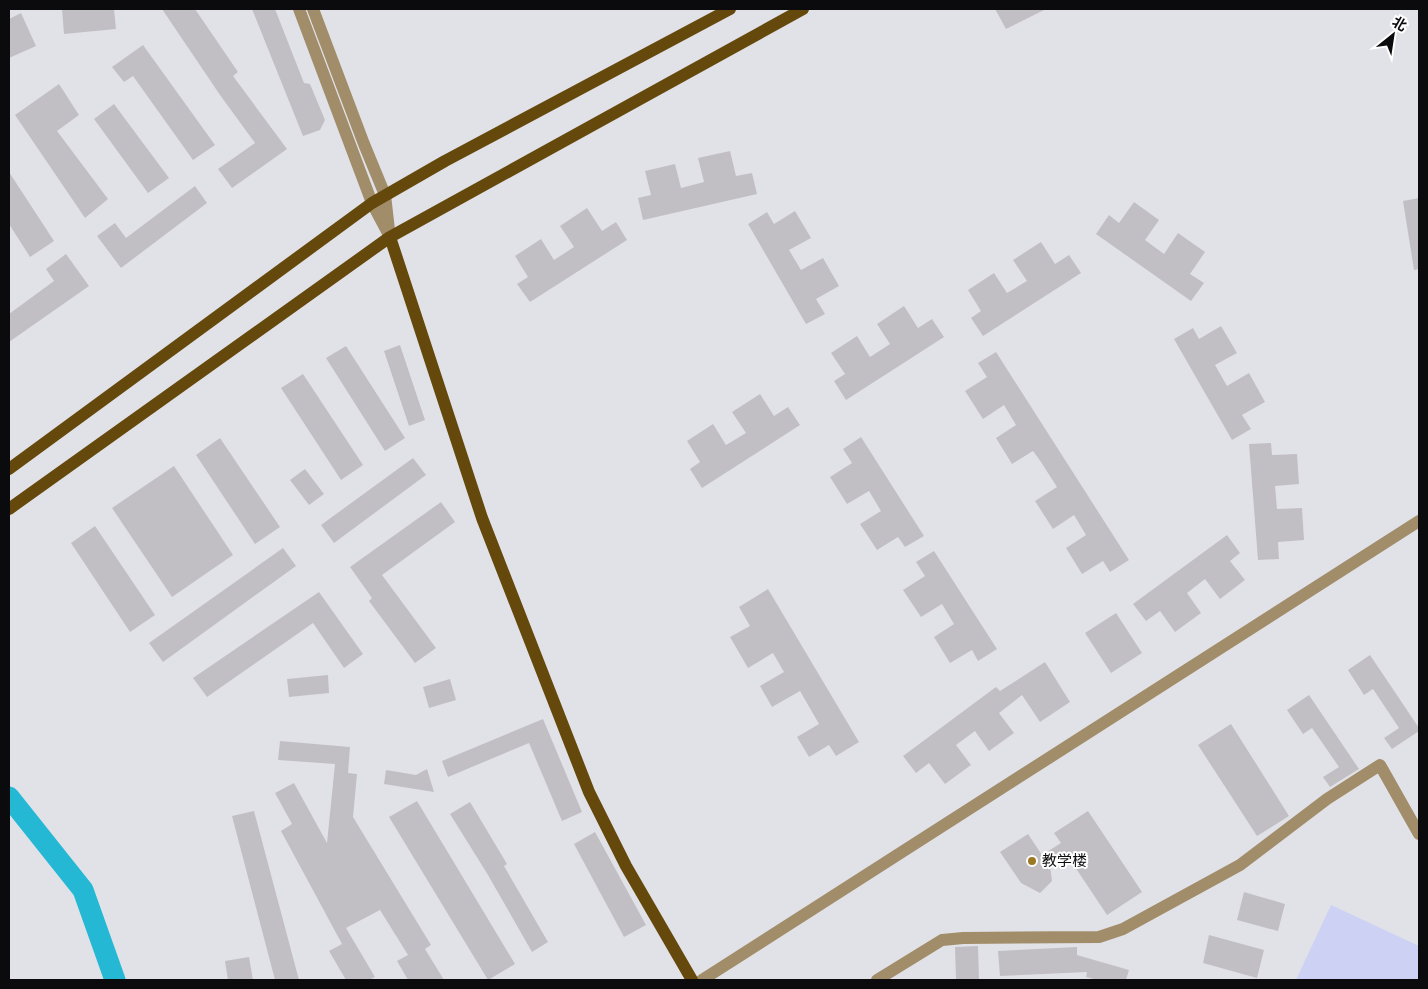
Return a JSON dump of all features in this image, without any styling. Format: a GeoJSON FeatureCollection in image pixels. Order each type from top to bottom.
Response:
{"type":"FeatureCollection","features":[{"type":"Feature","properties":{"kind":"main road"},"geometry":{"type":"LineString","coordinates":[[9,469],[372,203],[445,161],[730,9]]}},
{"type":"Feature","properties":{"kind":"main road"},"geometry":{"type":"LineString","coordinates":[[10,508],[390,237],[803,9]]}},
{"type":"Feature","properties":{"kind":"main road"},"geometry":{"type":"LineString","coordinates":[[390,237],[482,518],[589,792],[626,866],[692,980]]}},
{"type":"Feature","properties":{"kind":"street"},"geometry":{"type":"LineString","coordinates":[[299,9],[372,203],[390,237]]}},
{"type":"Feature","properties":{"kind":"street"},"geometry":{"type":"LineString","coordinates":[[313,9],[385,195],[390,237]]}},
{"type":"Feature","properties":{"kind":"street"},"geometry":{"type":"LineString","coordinates":[[702,980],[1419,521]]}},
{"type":"Feature","properties":{"kind":"street"},"geometry":{"type":"LineString","coordinates":[[877,980],[942,940],[963,938],[1099,937],[1123,929],[1240,865],[1327,799],[1380,766],[1419,834]]}},
{"type":"Feature","properties":{"kind":"shaded area"},"geometry":{"type":"Polygon","coordinates":[[[1331,905],[1419,946],[1419,980],[1296,980],[1331,905]]]}},
{"type":"Feature","properties":{"kind":"building"},"geometry":{"type":"Polygon","coordinates":[[[62,9],[114,9],[116,29],[64,34],[62,9]]]}},
{"type":"Feature","properties":{"kind":"building"},"geometry":{"type":"Polygon","coordinates":[[[162,9],[195,9],[238,72],[233,76],[287,149],[232,188],[218,169],[255,143],[162,9]]]}},
{"type":"Feature","properties":{"kind":"building"},"geometry":{"type":"Polygon","coordinates":[[[252,9],[275,9],[304,83],[310,84],[325,120],[320,130],[303,136],[252,9]]]}},
{"type":"Feature","properties":{"kind":"building"},"geometry":{"type":"Polygon","coordinates":[[[995,9],[1046,9],[1006,29],[995,9]]]}},
{"type":"Feature","properties":{"kind":"building"},"geometry":{"type":"Polygon","coordinates":[[[21,13],[36,46],[9,58],[9,19],[21,13]]]}},
{"type":"Feature","properties":{"kind":"building"},"geometry":{"type":"Polygon","coordinates":[[[143,45],[215,145],[193,160],[133,76],[124,82],[112,67],[143,45]]]}},
{"type":"Feature","properties":{"kind":"building"},"geometry":{"type":"Polygon","coordinates":[[[59,84],[79,115],[57,131],[108,199],[85,218],[15,115],[59,84]]]}},
{"type":"Feature","properties":{"kind":"building"},"geometry":{"type":"Polygon","coordinates":[[[114,104],[169,178],[148,193],[94,119],[114,104]]]}},
{"type":"Feature","properties":{"kind":"building"},"geometry":{"type":"Polygon","coordinates":[[[730,151],[736,176],[752,173],[757,194],[643,220],[638,198],[651,195],[645,171],[675,164],[681,188],[704,182],[698,158],[730,151]]]}},
{"type":"Feature","properties":{"kind":"building"},"geometry":{"type":"Polygon","coordinates":[[[9,172],[54,241],[30,257],[9,224],[9,172]]]}},
{"type":"Feature","properties":{"kind":"building"},"geometry":{"type":"Polygon","coordinates":[[[195,186],[207,203],[121,268],[97,236],[115,223],[126,238],[195,186]]]}},
{"type":"Feature","properties":{"kind":"building"},"geometry":{"type":"Polygon","coordinates":[[[1419,198],[1419,269],[1414,270],[1403,201],[1419,198]]]}},
{"type":"Feature","properties":{"kind":"building"},"geometry":{"type":"Polygon","coordinates":[[[1134,202],[1159,220],[1145,240],[1164,254],[1178,233],[1205,252],[1190,274],[1204,283],[1191,301],[1096,234],[1109,215],[1119,223],[1134,202]]]}},
{"type":"Feature","properties":{"kind":"building"},"geometry":{"type":"Polygon","coordinates":[[[587,208],[602,231],[616,222],[627,240],[530,302],[517,284],[528,277],[515,256],[541,239],[554,260],[574,247],[560,226],[587,208]]]}},
{"type":"Feature","properties":{"kind":"building"},"geometry":{"type":"Polygon","coordinates":[[[795,211],[811,238],[789,250],[801,270],[823,258],[839,286],[816,299],[825,314],[806,324],[748,224],[767,212],[774,224],[795,211]]]}},
{"type":"Feature","properties":{"kind":"building"},"geometry":{"type":"Polygon","coordinates":[[[1041,242],[1055,264],[1069,255],[1081,273],[983,336],[971,318],[981,311],[968,290],[994,273],[1007,293],[1027,281],[1013,260],[1041,242]]]}},
{"type":"Feature","properties":{"kind":"building"},"geometry":{"type":"Polygon","coordinates":[[[66,254],[89,286],[9,342],[9,314],[54,281],[46,269],[66,254]]]}},
{"type":"Feature","properties":{"kind":"building"},"geometry":{"type":"Polygon","coordinates":[[[904,306],[918,328],[932,319],[944,337],[846,400],[834,381],[845,374],[831,353],[857,336],[870,357],[890,344],[877,324],[904,306]]]}},
{"type":"Feature","properties":{"kind":"building"},"geometry":{"type":"Polygon","coordinates":[[[1221,326],[1237,353],[1215,365],[1227,386],[1249,373],[1265,402],[1242,415],[1251,429],[1232,440],[1174,339],[1193,328],[1199,339],[1221,326]]]}},
{"type":"Feature","properties":{"kind":"building"},"geometry":{"type":"Polygon","coordinates":[[[400,345],[425,420],[409,426],[384,351],[400,345]]]}},
{"type":"Feature","properties":{"kind":"building"},"geometry":{"type":"Polygon","coordinates":[[[346,346],[405,438],[385,451],[326,358],[346,346]]]}},
{"type":"Feature","properties":{"kind":"building"},"geometry":{"type":"Polygon","coordinates":[[[996,352],[1129,560],[1110,572],[1103,561],[1082,574],[1066,548],[1086,535],[1074,515],[1053,529],[1035,501],[1057,487],[1033,451],[1012,464],[996,438],[1016,425],[1004,405],[983,419],[965,391],[987,377],[978,363],[996,352]]]}},
{"type":"Feature","properties":{"kind":"building"},"geometry":{"type":"Polygon","coordinates":[[[303,374],[363,465],[341,480],[281,388],[303,374]]]}},
{"type":"Feature","properties":{"kind":"building"},"geometry":{"type":"Polygon","coordinates":[[[760,394],[774,416],[788,407],[800,425],[702,488],[690,469],[700,462],[687,441],[713,424],[726,445],[746,433],[732,412],[760,394]]]}},
{"type":"Feature","properties":{"kind":"building"},"geometry":{"type":"Polygon","coordinates":[[[861,437],[924,536],[905,547],[898,537],[877,550],[860,524],[881,511],[869,491],[847,504],[830,477],[852,463],[843,449],[861,437]]]}},
{"type":"Feature","properties":{"kind":"building"},"geometry":{"type":"Polygon","coordinates":[[[220,438],[280,527],[255,544],[196,455],[220,438]]]}},
{"type":"Feature","properties":{"kind":"building"},"geometry":{"type":"Polygon","coordinates":[[[1271,443],[1272,455],[1297,454],[1299,484],[1275,486],[1277,509],[1302,508],[1304,540],[1278,542],[1279,559],[1258,560],[1249,444],[1271,443]]]}},
{"type":"Feature","properties":{"kind":"building"},"geometry":{"type":"Polygon","coordinates":[[[413,458],[426,475],[334,543],[321,525],[413,458]]]}},
{"type":"Feature","properties":{"kind":"building"},"geometry":{"type":"Polygon","coordinates":[[[174,466],[233,555],[172,597],[112,508],[174,466]]]}},
{"type":"Feature","properties":{"kind":"building"},"geometry":{"type":"Polygon","coordinates":[[[305,469],[324,494],[309,505],[290,480],[305,469]]]}},
{"type":"Feature","properties":{"kind":"building"},"geometry":{"type":"Polygon","coordinates":[[[441,502],[455,522],[382,575],[436,648],[415,663],[369,601],[372,598],[350,567],[441,502]]]}},
{"type":"Feature","properties":{"kind":"building"},"geometry":{"type":"Polygon","coordinates":[[[95,526],[155,615],[130,632],[71,543],[95,526]]]}},
{"type":"Feature","properties":{"kind":"building"},"geometry":{"type":"Polygon","coordinates":[[[1227,535],[1240,553],[1230,561],[1245,580],[1220,599],[1205,579],[1187,593],[1201,613],[1175,632],[1160,611],[1146,621],[1133,604],[1227,535]]]}},
{"type":"Feature","properties":{"kind":"building"},"geometry":{"type":"Polygon","coordinates":[[[283,548],[296,566],[163,662],[149,643],[283,548]]]}},
{"type":"Feature","properties":{"kind":"building"},"geometry":{"type":"Polygon","coordinates":[[[934,551],[997,649],[978,661],[972,650],[950,663],[934,637],[954,624],[942,604],[921,617],[903,590],[925,576],[916,562],[934,551]]]}},
{"type":"Feature","properties":{"kind":"building"},"geometry":{"type":"Polygon","coordinates":[[[768,589],[859,742],[836,756],[829,745],[809,757],[797,737],[819,724],[800,691],[772,707],[760,686],[784,672],[773,653],[748,668],[730,637],[750,626],[739,607],[768,589]]]}},
{"type":"Feature","properties":{"kind":"building"},"geometry":{"type":"Polygon","coordinates":[[[319,592],[363,654],[344,668],[313,623],[207,697],[193,678],[319,592]]]}},
{"type":"Feature","properties":{"kind":"building"},"geometry":{"type":"Polygon","coordinates":[[[1116,613],[1142,653],[1111,673],[1085,633],[1116,613]]]}},
{"type":"Feature","properties":{"kind":"building"},"geometry":{"type":"Polygon","coordinates":[[[1370,655],[1419,728],[1419,731],[1392,749],[1384,738],[1399,728],[1373,689],[1364,695],[1348,670],[1370,655]]]}},
{"type":"Feature","properties":{"kind":"building"},"geometry":{"type":"Polygon","coordinates":[[[1045,662],[1070,702],[1040,722],[1022,695],[999,713],[1014,733],[989,751],[975,731],[956,745],[971,765],[945,784],[929,763],[916,773],[903,756],[996,687],[1000,691],[1045,662]]]}},
{"type":"Feature","properties":{"kind":"building"},"geometry":{"type":"Polygon","coordinates":[[[328,675],[329,693],[289,697],[287,679],[328,675]]]}},
{"type":"Feature","properties":{"kind":"building"},"geometry":{"type":"Polygon","coordinates":[[[450,679],[456,700],[429,708],[423,687],[450,679]]]}},
{"type":"Feature","properties":{"kind":"building"},"geometry":{"type":"Polygon","coordinates":[[[1309,695],[1359,769],[1330,787],[1323,777],[1339,767],[1312,728],[1303,734],[1287,710],[1309,695]]]}},
{"type":"Feature","properties":{"kind":"building"},"geometry":{"type":"Polygon","coordinates":[[[543,719],[582,812],[562,821],[529,743],[448,777],[442,761],[543,719]]]}},
{"type":"Feature","properties":{"kind":"building"},"geometry":{"type":"Polygon","coordinates":[[[1231,724],[1289,816],[1257,836],[1198,745],[1231,724]]]}},
{"type":"Feature","properties":{"kind":"building"},"geometry":{"type":"Polygon","coordinates":[[[280,741],[350,747],[348,773],[357,774],[353,817],[431,945],[425,949],[444,980],[408,980],[397,961],[408,955],[380,910],[346,928],[375,977],[369,980],[346,980],[329,951],[342,944],[281,831],[292,824],[275,793],[294,783],[327,843],[335,764],[278,760],[280,741]]]}},
{"type":"Feature","properties":{"kind":"building"},"geometry":{"type":"Polygon","coordinates":[[[427,769],[434,792],[384,784],[386,770],[416,775],[427,769]]]}},
{"type":"Feature","properties":{"kind":"building"},"geometry":{"type":"Polygon","coordinates":[[[417,801],[515,964],[488,980],[389,817],[417,801]]]}},
{"type":"Feature","properties":{"kind":"building"},"geometry":{"type":"Polygon","coordinates":[[[470,802],[507,864],[504,866],[548,942],[532,952],[488,875],[450,814],[470,802]]]}},
{"type":"Feature","properties":{"kind":"building"},"geometry":{"type":"Polygon","coordinates":[[[254,811],[299,980],[275,980],[232,816],[254,811]]]}},
{"type":"Feature","properties":{"kind":"building","name":"教学楼"},"geometry":{"type":"Polygon","coordinates":[[[1088,811],[1142,892],[1107,915],[1067,855],[1050,866],[1052,881],[1040,893],[1021,883],[1000,852],[1028,834],[1042,855],[1061,843],[1054,833],[1088,811]]]}},
{"type":"Feature","properties":{"kind":"building"},"geometry":{"type":"Polygon","coordinates":[[[595,832],[646,925],[624,937],[574,844],[595,832]]]}},
{"type":"Feature","properties":{"kind":"building"},"geometry":{"type":"Polygon","coordinates":[[[1244,892],[1285,904],[1278,931],[1237,920],[1244,892]]]}},
{"type":"Feature","properties":{"kind":"building"},"geometry":{"type":"Polygon","coordinates":[[[1209,935],[1264,950],[1257,978],[1203,963],[1209,935]]]}},
{"type":"Feature","properties":{"kind":"building"},"geometry":{"type":"Polygon","coordinates":[[[978,946],[979,980],[956,980],[955,947],[978,946]]]}},
{"type":"Feature","properties":{"kind":"building"},"geometry":{"type":"Polygon","coordinates":[[[1077,947],[1077,955],[1129,970],[1126,980],[1098,980],[1086,977],[1087,972],[1000,976],[998,951],[1077,947]]]}},
{"type":"Feature","properties":{"kind":"building"},"geometry":{"type":"Polygon","coordinates":[[[249,957],[253,980],[228,980],[225,961],[249,957]]]}},
{"type":"Feature","properties":{"kind":"waterway"},"geometry":{"type":"LineString","coordinates":[[9,797],[83,890],[115,980]]}},
{"type":"Feature","properties":{"kind":"place","name":"教学楼"},"geometry":{"type":"Point","coordinates":[1032,861]}}]}
